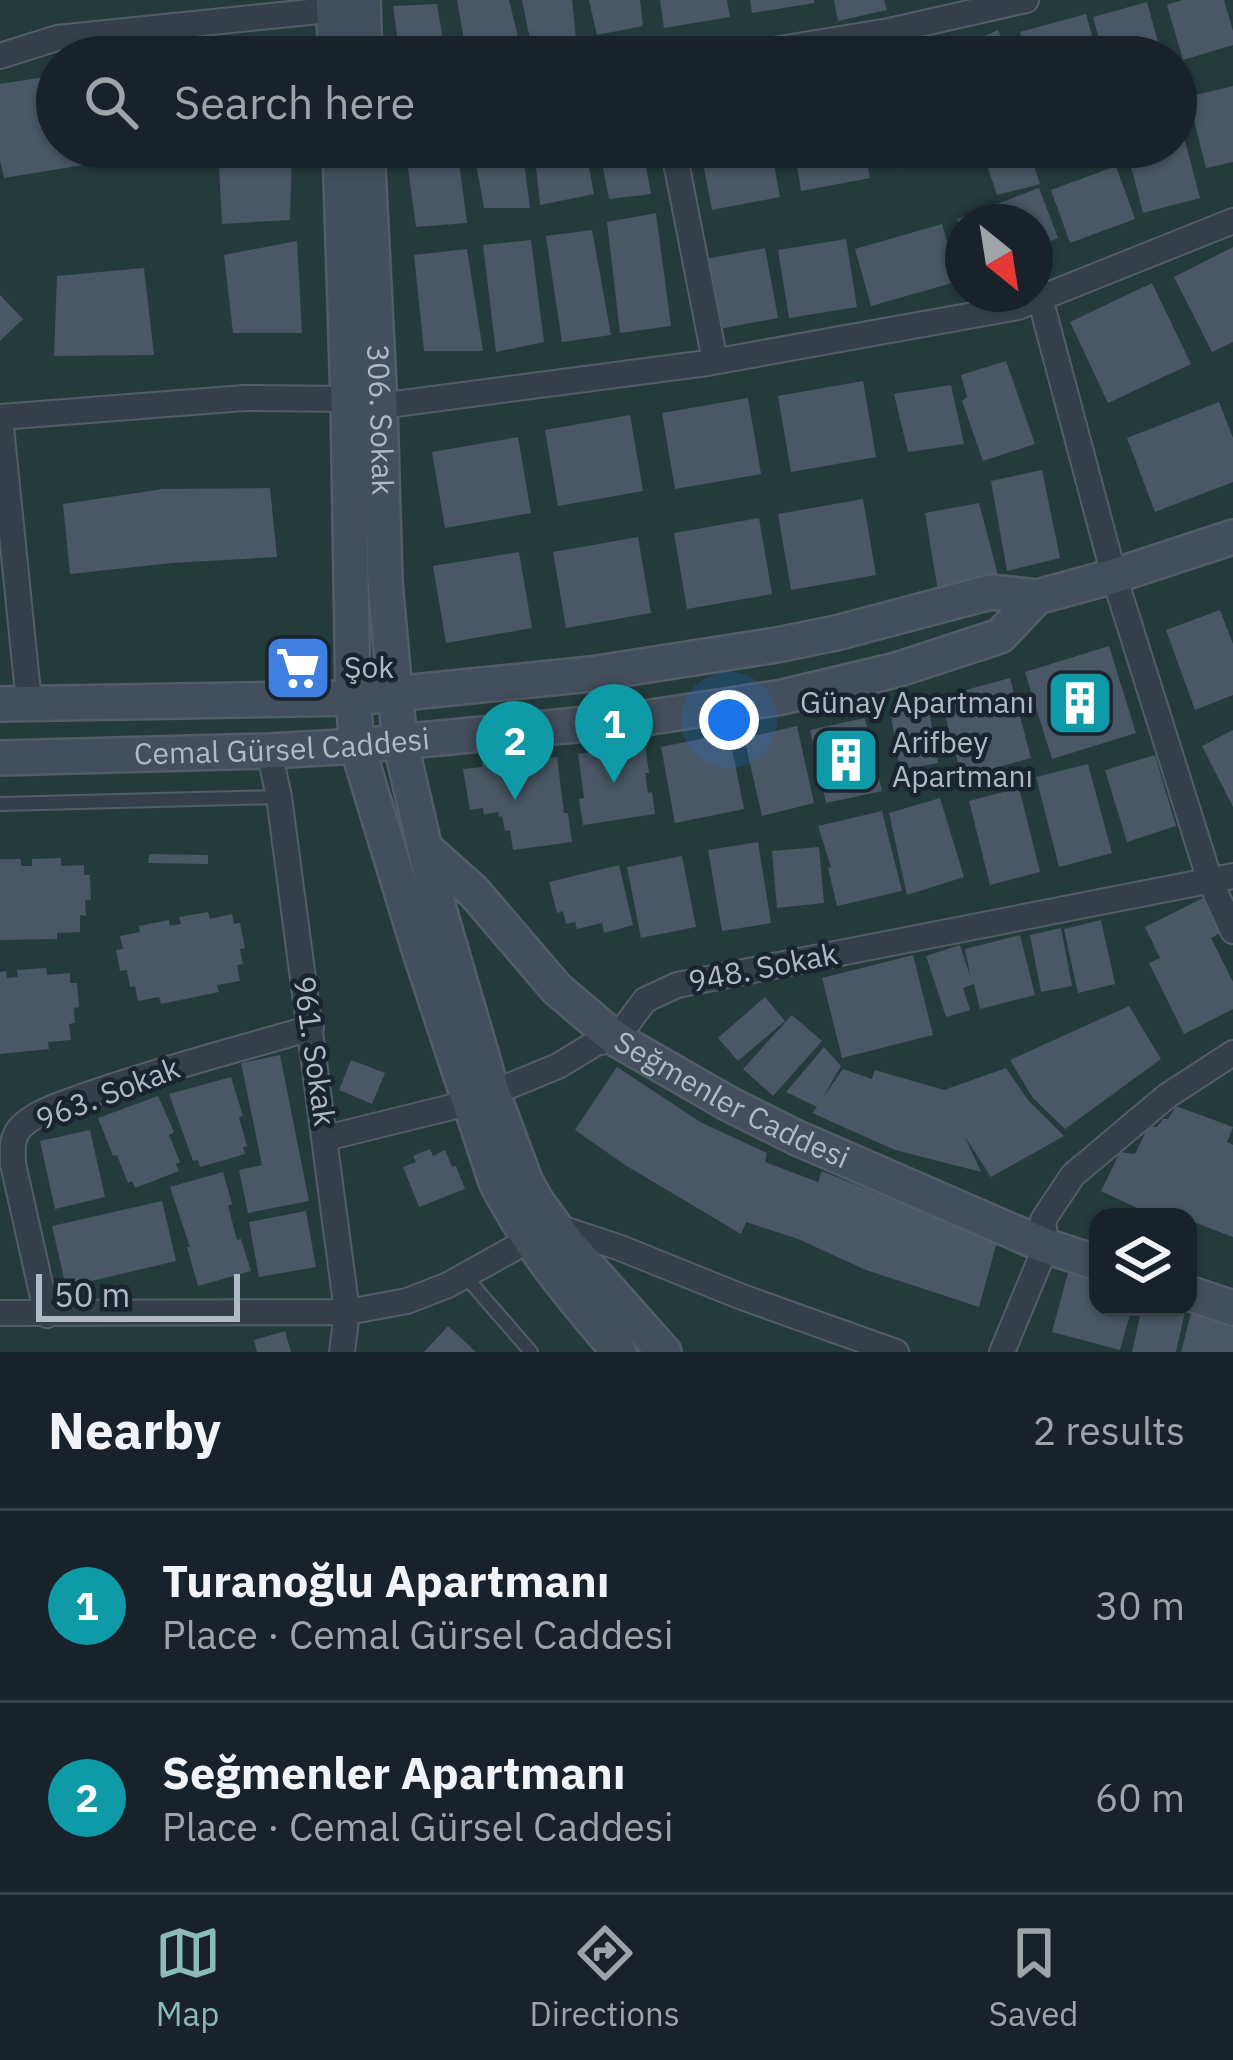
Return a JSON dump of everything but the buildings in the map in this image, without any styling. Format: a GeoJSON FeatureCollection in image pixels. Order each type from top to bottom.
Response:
{"type":"FeatureCollection","features":[{"type":"Feature","properties":{"kind":"street"},"geometry":{"type":"LineString","coordinates":[[859,36],[1026,0]]}},
{"type":"Feature","properties":{"kind":"street"},"geometry":{"type":"LineString","coordinates":[[75,36],[348,4]]}},
{"type":"Feature","properties":{"kind":"street"},"geometry":{"type":"LineString","coordinates":[[341,36],[348,4]]}},
{"type":"Feature","properties":{"kind":"street"},"geometry":{"type":"LineString","coordinates":[[348,4],[358,36]]}},
{"type":"Feature","properties":{"kind":"street"},"geometry":{"type":"LineString","coordinates":[[0,56],[36,45]]}},
{"type":"Feature","properties":{"kind":"street"},"geometry":{"type":"LineString","coordinates":[[342,168],[364,403],[353,698],[357,746],[480,1098],[496,1182],[664,1352]]}},
{"type":"Feature","properties":{"kind":"street","name":"306. Sokak"},"geometry":{"type":"LineString","coordinates":[[368,168],[364,403],[400,741],[480,1098]]}},
{"type":"Feature","properties":{"kind":"street"},"geometry":{"type":"LineString","coordinates":[[677,168],[716,361]]}},
{"type":"Feature","properties":{"kind":"street"},"geometry":{"type":"LineString","coordinates":[[1053,293],[1233,221]]}},
{"type":"Feature","properties":{"kind":"street"},"geometry":{"type":"LineString","coordinates":[[14,704],[0,417],[244,398],[364,403],[716,361],[990,312]]}},
{"type":"Feature","properties":{"kind":"street"},"geometry":{"type":"LineString","coordinates":[[1044,312],[1114,577],[1221,879],[1233,932]]}},
{"type":"Feature","properties":{"kind":"street","name":"Cemal Gürsel Caddesi"},"geometry":{"type":"LineString","coordinates":[[14,704],[353,698],[591,674],[836,633],[991,592],[1037,597],[1233,537]]}},
{"type":"Feature","properties":{"kind":"street","name":"Cemal Gürsel Caddesi"},"geometry":{"type":"LineString","coordinates":[[0,758],[357,746],[638,719],[782,697],[896,670],[1000,636],[1037,597]]}},
{"type":"Feature","properties":{"kind":"street","name":"961. Sokak"},"geometry":{"type":"LineString","coordinates":[[269,751],[326,1138],[347,1312],[342,1350]]}},
{"type":"Feature","properties":{"kind":"street","name":"Seğmenler Caddesi"},"geometry":{"type":"LineString","coordinates":[[425,848],[474,892],[557,989],[616,1039],[794,1137],[1089,1260]]}},
{"type":"Feature","properties":{"kind":"street","name":"948. Sokak"},"geometry":{"type":"LineString","coordinates":[[326,1138],[480,1098],[558,1066],[596,1043],[616,1039],[645,1000],[676,985],[1221,879]]}},
{"type":"Feature","properties":{"kind":"street","name":"963. Sokak"},"geometry":{"type":"LineString","coordinates":[[47,1315],[13,1164],[17,1131],[67,1102],[118,1084],[311,1028]]}},
{"type":"Feature","properties":{"kind":"street"},"geometry":{"type":"LineString","coordinates":[[1002,1352],[1046,1246],[1043,1220],[1072,1175],[1167,1096],[1233,1053]]}},
{"type":"Feature","properties":{"kind":"street"},"geometry":{"type":"LineString","coordinates":[[542,1233],[554,1275],[619,1352]]}},
{"type":"Feature","properties":{"kind":"street"},"geometry":{"type":"LineString","coordinates":[[0,1313],[347,1312],[407,1301],[465,1276],[542,1233],[618,1246],[896,1352]]}},
{"type":"Feature","properties":{"kind":"street"},"geometry":{"type":"LineString","coordinates":[[1197,1296],[1233,1308]]}},
{"type":"Feature","properties":{"kind":"lane"},"geometry":{"type":"LineString","coordinates":[[0,804],[279,797]]}},
{"type":"Feature","properties":{"kind":"lane"},"geometry":{"type":"LineString","coordinates":[[465,1276],[531,1352]]}},
{"type":"Feature","properties":{"kind":"green space"},"geometry":{"type":"Polygon","coordinates":[[[0,0],[1233,0],[1233,1352],[0,1352],[0,0]]]}},
{"type":"Feature","properties":{"kind":"place","name":"Şok"},"geometry":{"type":"Point","coordinates":[298,668]}},
{"type":"Feature","properties":{"kind":"place","name":"Günay Apartmanı"},"geometry":{"type":"Point","coordinates":[1080,703]}},
{"type":"Feature","properties":{"kind":"place","name":"Arifbey Apartmanı"},"geometry":{"type":"Point","coordinates":[846,760]}},
{"type":"Feature","properties":{"kind":"place","name":"Turanoğlu Apartmanı"},"geometry":{"type":"Point","coordinates":[614,783]}},
{"type":"Feature","properties":{"kind":"place","name":"Seğmenler Apartmanı"},"geometry":{"type":"Point","coordinates":[515,800]}}]}
